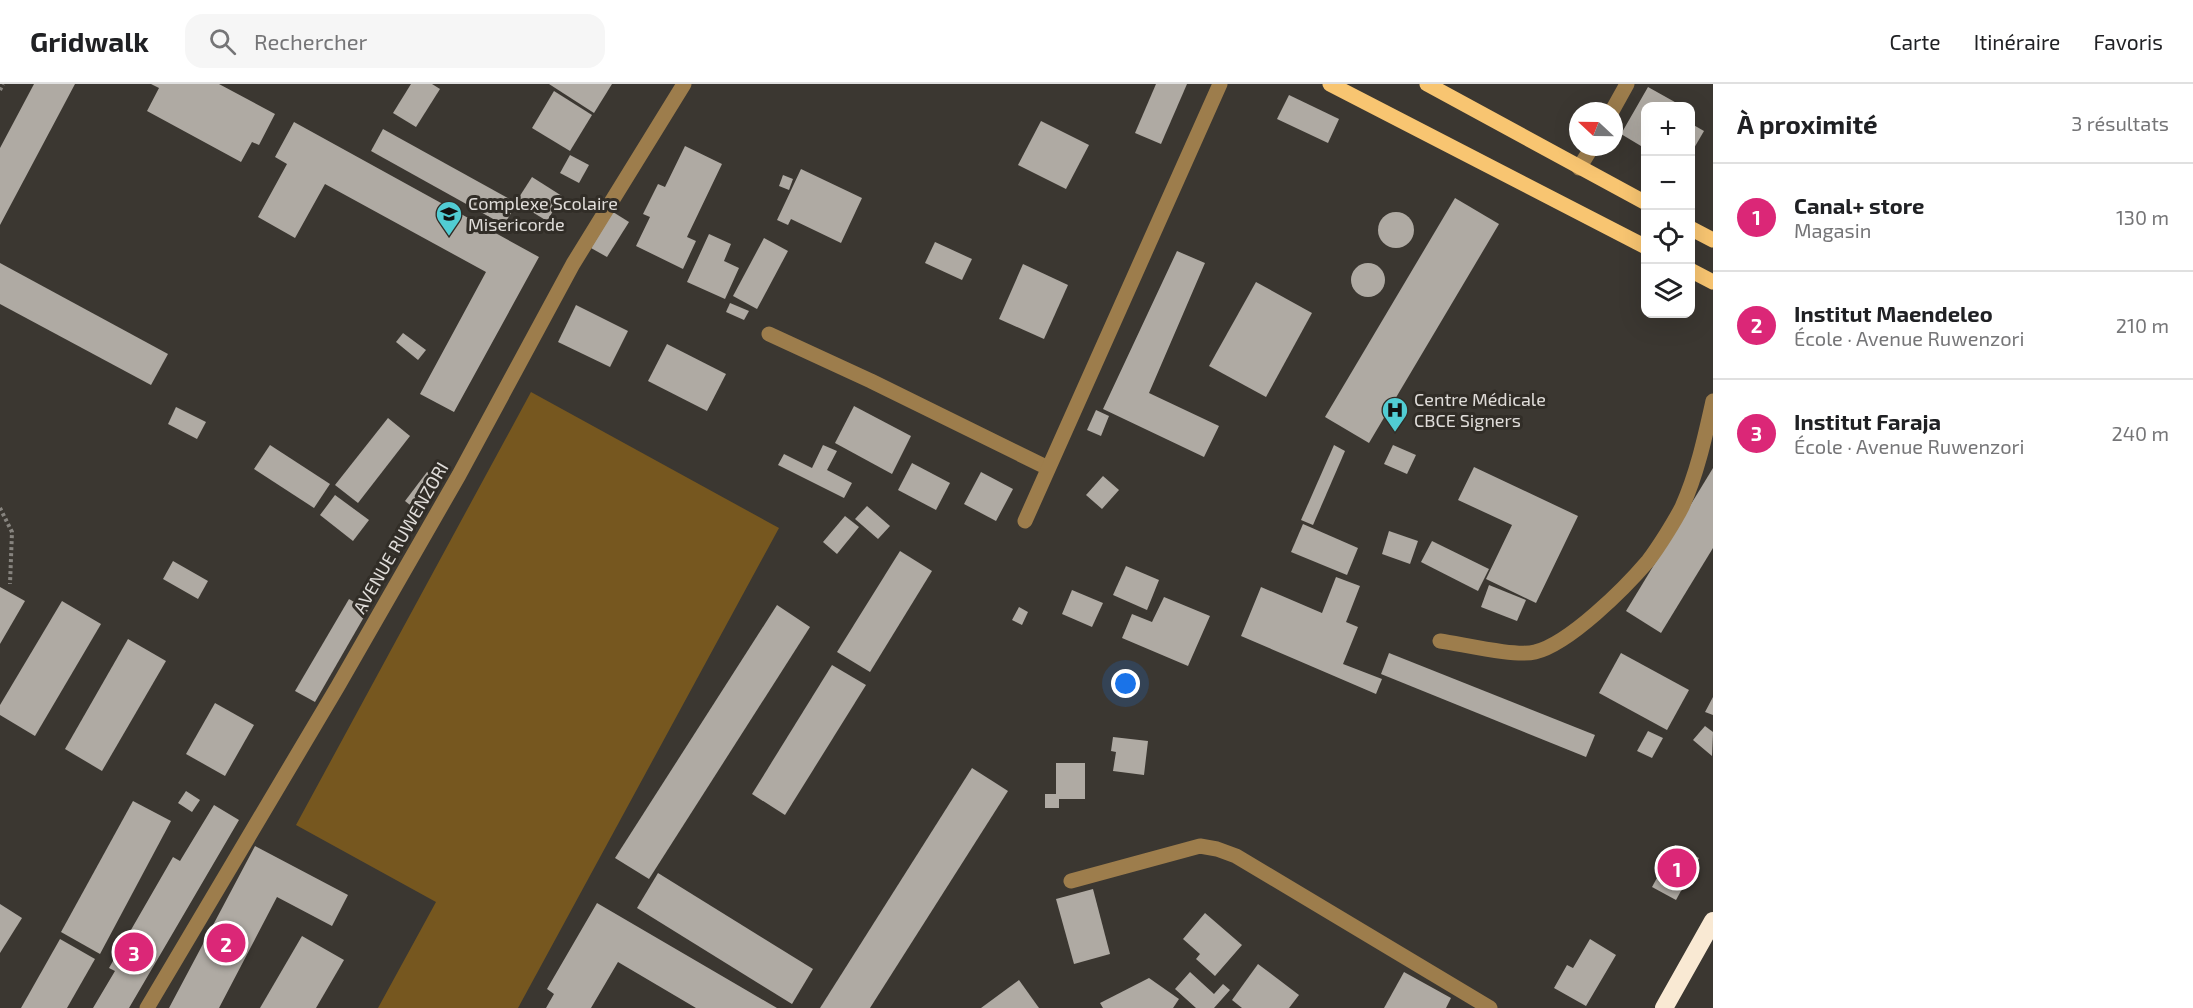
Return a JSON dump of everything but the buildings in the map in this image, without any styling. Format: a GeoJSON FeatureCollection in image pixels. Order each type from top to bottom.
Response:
{"type":"FeatureCollection","features":[{"type":"Feature","properties":{"kind":"highway"},"geometry":{"type":"LineString","coordinates":[[1664,1008],[1713,921]]}},
{"type":"Feature","properties":{"kind":"main road"},"geometry":{"type":"LineString","coordinates":[[1330,84],[1347,88],[1641,244]]}},
{"type":"Feature","properties":{"kind":"main road"},"geometry":{"type":"LineString","coordinates":[[1427,84],[1641,200]]}},
{"type":"Feature","properties":{"kind":"main road"},"geometry":{"type":"LineString","coordinates":[[1695,231],[1713,240]]}},
{"type":"Feature","properties":{"kind":"main road"},"geometry":{"type":"LineString","coordinates":[[1695,273],[1713,282]]}},
{"type":"Feature","properties":{"kind":"street","name":"AVENUE RUWENZORI"},"geometry":{"type":"LineString","coordinates":[[147,1008],[338,686],[453,486],[573,264],[684,84]]}},
{"type":"Feature","properties":{"kind":"street"},"geometry":{"type":"LineString","coordinates":[[1025,521],[1220,84]]}},
{"type":"Feature","properties":{"kind":"street"},"geometry":{"type":"LineString","coordinates":[[1617,102],[1628,84]]}},
{"type":"Feature","properties":{"kind":"street"},"geometry":{"type":"LineString","coordinates":[[1580,168],[1587,156]]}},
{"type":"Feature","properties":{"kind":"street"},"geometry":{"type":"LineString","coordinates":[[769,334],[1048,468]]}},
{"type":"Feature","properties":{"kind":"street"},"geometry":{"type":"LineString","coordinates":[[1440,640],[1509,651],[1535,652],[1563,639],[1596,613],[1648,560],[1682,507],[1702,448],[1713,402]]}},
{"type":"Feature","properties":{"kind":"street"},"geometry":{"type":"LineString","coordinates":[[1071,881],[1200,846],[1217,849],[1236,856],[1490,1008]]}},
{"type":"Feature","properties":{"kind":"path"},"geometry":{"type":"LineString","coordinates":[[0,90],[3,84]]}},
{"type":"Feature","properties":{"kind":"path"},"geometry":{"type":"LineString","coordinates":[[0,508],[12,532],[10,584]]}},
{"type":"Feature","properties":{"kind":"shaded area"},"geometry":{"type":"Polygon","coordinates":[[[531,392],[779,528],[518,1008],[378,1008],[436,902],[296,825],[531,392]]]}},
{"type":"Feature","properties":{"kind":"place","name":"Complexe Scolaire Misericorde"},"geometry":{"type":"Point","coordinates":[449,237]}},
{"type":"Feature","properties":{"kind":"place","name":"Centre Médicale CBCE Signers"},"geometry":{"type":"Point","coordinates":[1395,433]}},
{"type":"Feature","properties":{"kind":"place","name":"Canal+ store"},"geometry":{"type":"Point","coordinates":[1677,868]}},
{"type":"Feature","properties":{"kind":"place","name":"Institut Maendeleo"},"geometry":{"type":"Point","coordinates":[226,943]}},
{"type":"Feature","properties":{"kind":"place","name":"Institut Faraja"},"geometry":{"type":"Point","coordinates":[134,952]}}]}
